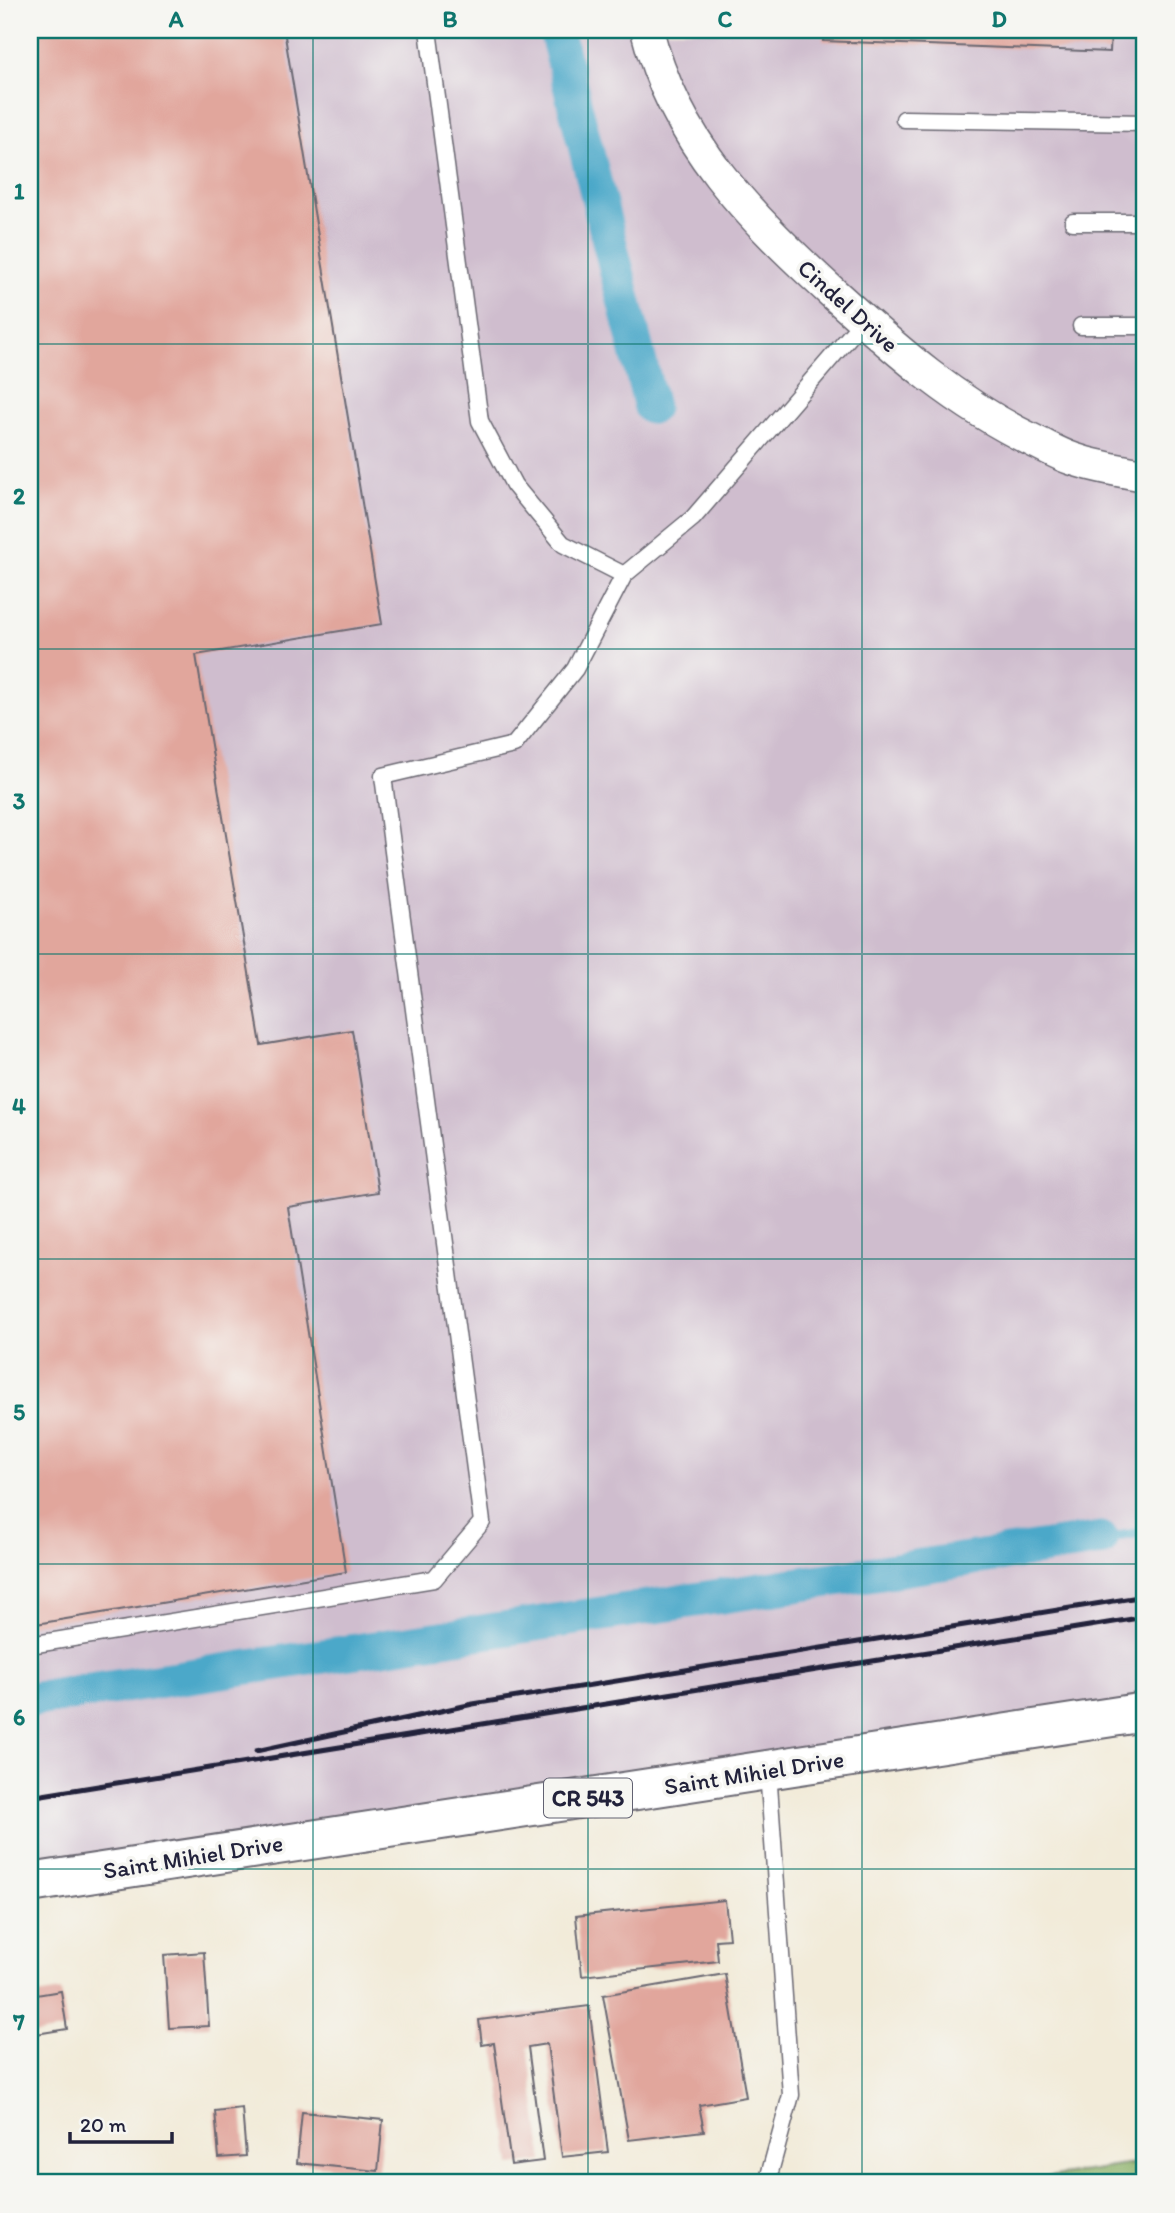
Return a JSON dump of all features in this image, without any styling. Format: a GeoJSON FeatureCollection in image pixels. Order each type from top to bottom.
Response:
{"type":"FeatureCollection","features":[{"type":"Feature","properties":{"kind":"main road","name":"Saint Mihiel Drive"},"geometry":{"type":"LineString","coordinates":[[30,1883],[208,1854],[768,1772],[1145,1712]]}},
{"type":"Feature","properties":{"kind":"street","name":"Cindel Drive"},"geometry":{"type":"LineString","coordinates":[[646,30],[666,90],[689,133],[717,175],[785,249],[896,351],[978,412],[1071,459],[1145,475]]}},
{"type":"Feature","properties":{"kind":"lane"},"geometry":{"type":"LineString","coordinates":[[428,30],[481,421],[514,485],[563,544],[624,575]]}},
{"type":"Feature","properties":{"kind":"lane"},"geometry":{"type":"LineString","coordinates":[[904,119],[1145,123]]}},
{"type":"Feature","properties":{"kind":"lane"},"geometry":{"type":"LineString","coordinates":[[1073,222],[1145,222]]}},
{"type":"Feature","properties":{"kind":"lane"},"geometry":{"type":"LineString","coordinates":[[30,1645],[434,1579],[482,1521],[383,776],[514,745],[575,669],[624,575],[693,518],[863,321]]}},
{"type":"Feature","properties":{"kind":"lane"},"geometry":{"type":"LineString","coordinates":[[1081,326],[1145,326]]}},
{"type":"Feature","properties":{"kind":"lane"},"geometry":{"type":"LineString","coordinates":[[767,2183],[791,2095],[768,1772]]}},
{"type":"Feature","properties":{"kind":"shaded area"},"geometry":{"type":"Polygon","coordinates":[[[30,30],[1145,30],[1145,1706],[30,1885],[30,30]]]}},
{"type":"Feature","properties":{"kind":"green space"},"geometry":{"type":"Polygon","coordinates":[[[1145,2162],[1145,2183],[1010,2183],[1145,2162]]]}},
{"type":"Feature","properties":{"kind":"building"},"geometry":{"type":"Polygon","coordinates":[[[30,30],[284,30],[382,624],[196,655],[261,1045],[352,1030],[378,1192],[288,1207],[346,1572],[30,1625],[30,30]]]}},
{"type":"Feature","properties":{"kind":"building"},"geometry":{"type":"Polygon","coordinates":[[[824,30],[1111,30],[1110,52],[823,41],[824,30]]]}},
{"type":"Feature","properties":{"kind":"building"},"geometry":{"type":"Polygon","coordinates":[[[725,1900],[729,1939],[716,1940],[718,1961],[582,1976],[576,1916],[725,1900]]]}},
{"type":"Feature","properties":{"kind":"building"},"geometry":{"type":"Polygon","coordinates":[[[204,1952],[209,2026],[169,2028],[164,1955],[204,1952]]]}},
{"type":"Feature","properties":{"kind":"building"},"geometry":{"type":"Polygon","coordinates":[[[725,1974],[746,2097],[699,2105],[704,2131],[629,2140],[603,1995],[725,1974]]]}},
{"type":"Feature","properties":{"kind":"building"},"geometry":{"type":"Polygon","coordinates":[[[61,1991],[67,2029],[30,2035],[30,1996],[61,1991]]]}},
{"type":"Feature","properties":{"kind":"building"},"geometry":{"type":"Polygon","coordinates":[[[589,2006],[608,2152],[562,2157],[547,2044],[528,2047],[543,2161],[511,2165],[494,2043],[482,2045],[479,2020],[589,2006]]]}},
{"type":"Feature","properties":{"kind":"building"},"geometry":{"type":"Polygon","coordinates":[[[242,2108],[246,2156],[219,2158],[215,2111],[242,2108]]]}},
{"type":"Feature","properties":{"kind":"building"},"geometry":{"type":"Polygon","coordinates":[[[302,2112],[383,2120],[378,2171],[297,2163],[302,2112]]]}},
{"type":"Feature","properties":{"kind":"building"},"geometry":{"type":"Polygon","coordinates":[[[300,2177],[394,2181],[394,2183],[300,2183],[300,2177]]]}},
{"type":"Feature","properties":{"kind":"waterway"},"geometry":{"type":"LineString","coordinates":[[556,30],[651,407]]}},
{"type":"Feature","properties":{"kind":"waterway"},"geometry":{"type":"LineString","coordinates":[[1101,1539],[1145,1532]]}},
{"type":"Feature","properties":{"kind":"waterway"},"geometry":{"type":"LineString","coordinates":[[30,1700],[1101,1539]]}},
{"type":"Feature","properties":{"kind":"railway"},"geometry":{"type":"LineString","coordinates":[[256,1751],[473,1704],[1145,1596]]}},
{"type":"Feature","properties":{"kind":"railway"},"geometry":{"type":"LineString","coordinates":[[30,1797],[1145,1617]]}}]}
